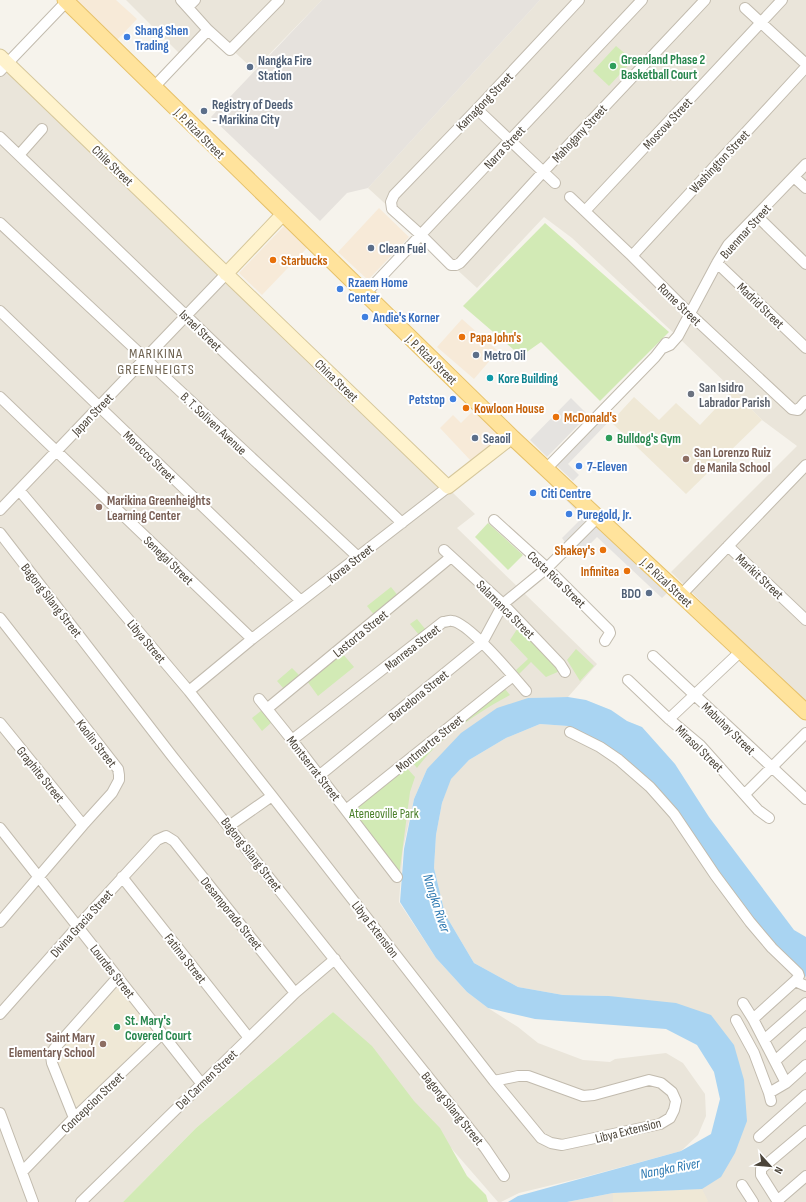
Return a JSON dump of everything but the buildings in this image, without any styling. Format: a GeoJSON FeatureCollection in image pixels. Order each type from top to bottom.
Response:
{"type":"FeatureCollection","features":[{"type":"Feature","properties":{"kind":"main road","name":"J. P. Rizal Street"},"geometry":{"type":"LineString","coordinates":[[65,1],[512,437],[806,712]]}},
{"type":"Feature","properties":{"kind":"street"},"geometry":{"type":"LineString","coordinates":[[188,2],[208,30],[230,50],[279,0]]}},
{"type":"Feature","properties":{"kind":"street","name":"Kamagong Street"},"geometry":{"type":"LineString","coordinates":[[421,234],[392,209],[391,202],[394,195],[580,0]]}},
{"type":"Feature","properties":{"kind":"street","name":"Narra Street"},"geometry":{"type":"LineString","coordinates":[[365,294],[642,0]]}},
{"type":"Feature","properties":{"kind":"street","name":"Mahogany Street"},"geometry":{"type":"LineString","coordinates":[[421,234],[447,262],[453,266],[460,263],[543,172],[705,0]]}},
{"type":"Feature","properties":{"kind":"street","name":"Moscow Street"},"geometry":{"type":"LineString","coordinates":[[585,211],[782,0]]}},
{"type":"Feature","properties":{"kind":"street"},"geometry":{"type":"LineString","coordinates":[[3,63],[65,1]]}},
{"type":"Feature","properties":{"kind":"street"},"geometry":{"type":"LineString","coordinates":[[745,8],[806,65]]}},
{"type":"Feature","properties":{"kind":"street"},"geometry":{"type":"LineString","coordinates":[[154,87],[208,30]]}},
{"type":"Feature","properties":{"kind":"street","name":"Chile Street"},"geometry":{"type":"LineString","coordinates":[[3,63],[226,274]]}},
{"type":"Feature","properties":{"kind":"street","name":"Washington Street"},"geometry":{"type":"LineString","coordinates":[[632,256],[806,65]]}},
{"type":"Feature","properties":{"kind":"street"},"geometry":{"type":"LineString","coordinates":[[477,109],[555,183]]}},
{"type":"Feature","properties":{"kind":"street"},"geometry":{"type":"LineString","coordinates":[[19,155],[42,129]]}},
{"type":"Feature","properties":{"kind":"street","name":"Israel Street"},"geometry":{"type":"LineString","coordinates":[[0,137],[402,523]]}},
{"type":"Feature","properties":{"kind":"street","name":"Buenmar Street"},"geometry":{"type":"LineString","coordinates":[[546,469],[663,348],[670,345],[678,336],[717,262],[728,245],[806,164]]}},
{"type":"Feature","properties":{"kind":"street"},"geometry":{"type":"LineString","coordinates":[[794,177],[806,188]]}},
{"type":"Feature","properties":{"kind":"street","name":"Rome Street"},"geometry":{"type":"LineString","coordinates":[[570,197],[690,314],[792,409],[798,410],[806,401]]}},
{"type":"Feature","properties":{"kind":"street","name":"Japan Street"},"geometry":{"type":"LineString","coordinates":[[0,510],[283,214]]}},
{"type":"Feature","properties":{"kind":"street"},"geometry":{"type":"LineString","coordinates":[[757,216],[806,264]]}},
{"type":"Feature","properties":{"kind":"street","name":"B. T. Soliven Avenue"},"geometry":{"type":"LineString","coordinates":[[0,223],[358,557]]}},
{"type":"Feature","properties":{"kind":"street","name":"Madrid Street"},"geometry":{"type":"LineString","coordinates":[[717,262],[806,348]]}},
{"type":"Feature","properties":{"kind":"street","name":"China Street"},"geometry":{"type":"LineString","coordinates":[[226,274],[448,487]]}},
{"type":"Feature","properties":{"kind":"street","name":"Morocco Street"},"geometry":{"type":"LineString","coordinates":[[0,310],[301,601]]}},
{"type":"Feature","properties":{"kind":"street","name":"Senegal Street"},"geometry":{"type":"LineString","coordinates":[[2,404],[56,451],[252,639]]}},
{"type":"Feature","properties":{"kind":"street","name":"Korea Street"},"geometry":{"type":"LineString","coordinates":[[189,691],[252,639],[512,437]]}},
{"type":"Feature","properties":{"kind":"street"},"geometry":{"type":"LineString","coordinates":[[728,546],[806,465]]}},
{"type":"Feature","properties":{"kind":"street","name":"Libya Street"},"geometry":{"type":"LineString","coordinates":[[19,490],[189,691],[272,796]]}},
{"type":"Feature","properties":{"kind":"street"},"geometry":{"type":"LineString","coordinates":[[503,604],[547,568],[598,517]]}},
{"type":"Feature","properties":{"kind":"street","name":"Costa Rica Street"},"geometry":{"type":"LineString","coordinates":[[494,520],[547,568],[610,631],[605,641]]}},
{"type":"Feature","properties":{"kind":"street","name":"Bagong Silang Street"},"geometry":{"type":"LineString","coordinates":[[0,533],[172,756],[485,1148],[504,1176]]}},
{"type":"Feature","properties":{"kind":"street","name":"Marikit Street"},"geometry":{"type":"LineString","coordinates":[[681,595],[728,546],[806,620]]}},
{"type":"Feature","properties":{"kind":"street","name":"Salamanca Street"},"geometry":{"type":"LineString","coordinates":[[448,554],[503,604],[560,664],[565,672]]}},
{"type":"Feature","properties":{"kind":"street","name":"Lastorta Street"},"geometry":{"type":"LineString","coordinates":[[268,708],[448,554]]}},
{"type":"Feature","properties":{"kind":"street","name":"Barcelona Street"},"geometry":{"type":"LineString","coordinates":[[320,775],[482,643],[503,604]]}},
{"type":"Feature","properties":{"kind":"street","name":"Kaolin Street"},"geometry":{"type":"LineString","coordinates":[[0,618],[118,769],[119,775],[117,786],[112,793],[0,922]]}},
{"type":"Feature","properties":{"kind":"street","name":"Manresa Street"},"geometry":{"type":"LineString","coordinates":[[292,740],[443,622],[452,620],[462,625],[482,643],[526,691]]}},
{"type":"Feature","properties":{"kind":"street"},"geometry":{"type":"LineString","coordinates":[[669,719],[696,696],[741,651]]}},
{"type":"Feature","properties":{"kind":"street","name":"Mabuhay Street"},"geometry":{"type":"LineString","coordinates":[[653,656],[771,768],[806,799]]}},
{"type":"Feature","properties":{"kind":"street","name":"Montmartre Street"},"geometry":{"type":"LineString","coordinates":[[346,810],[513,676]]}},
{"type":"Feature","properties":{"kind":"street","name":"Mirasol Street"},"geometry":{"type":"LineString","coordinates":[[628,680],[669,719],[700,745],[758,810],[769,818]]}},
{"type":"Feature","properties":{"kind":"street","name":"Montserrat Street"},"geometry":{"type":"LineString","coordinates":[[259,699],[268,708],[320,775],[397,877]]}},
{"type":"Feature","properties":{"kind":"street","name":"Graphite Street"},"geometry":{"type":"LineString","coordinates":[[0,723],[83,825]]}},
{"type":"Feature","properties":{"kind":"street"},"geometry":{"type":"LineString","coordinates":[[570,732],[619,760],[650,787],[674,814],[715,876],[750,922],[772,948],[797,971],[799,976],[795,981],[753,1019]]}},
{"type":"Feature","properties":{"kind":"street"},"geometry":{"type":"LineString","coordinates":[[745,794],[806,733]]}},
{"type":"Feature","properties":{"kind":"street"},"geometry":{"type":"LineString","coordinates":[[229,826],[272,796]]}},
{"type":"Feature","properties":{"kind":"street","name":"Libya Extension"},"geometry":{"type":"LineString","coordinates":[[272,796],[494,1082],[541,1138],[551,1143],[562,1145],[660,1124],[670,1118],[674,1110],[676,1100],[672,1092],[660,1083],[649,1080],[594,1096],[583,1096],[528,1076],[518,1076],[494,1082]]}},
{"type":"Feature","properties":{"kind":"street","name":"Lourdes Street"},"geometry":{"type":"LineString","coordinates":[[0,828],[201,1083]]}},
{"type":"Feature","properties":{"kind":"street","name":"Divina Gracia Street"},"geometry":{"type":"LineString","coordinates":[[0,1014],[122,877],[157,840],[166,836]]}},
{"type":"Feature","properties":{"kind":"street","name":"Desamporado Street"},"geometry":{"type":"LineString","coordinates":[[166,836],[174,841],[295,993]]}},
{"type":"Feature","properties":{"kind":"street","name":"Fatima Street"},"geometry":{"type":"LineString","coordinates":[[122,877],[249,1038]]}},
{"type":"Feature","properties":{"kind":"street","name":"Del Carmen Street"},"geometry":{"type":"LineString","coordinates":[[81,1202],[201,1083],[295,993],[335,959]]}},
{"type":"Feature","properties":{"kind":"street"},"geometry":{"type":"LineString","coordinates":[[74,1118],[52,1063],[51,1056],[54,1049],[118,977]]}},
{"type":"Feature","properties":{"kind":"street"},"geometry":{"type":"LineString","coordinates":[[795,981],[806,986]]}},
{"type":"Feature","properties":{"kind":"street"},"geometry":{"type":"LineString","coordinates":[[743,1003],[753,1019],[786,1083]]}},
{"type":"Feature","properties":{"kind":"street"},"geometry":{"type":"LineString","coordinates":[[764,1040],[806,1003]]}},
{"type":"Feature","properties":{"kind":"street"},"geometry":{"type":"LineString","coordinates":[[736,1020],[754,1053],[770,1097],[806,1065]]}},
{"type":"Feature","properties":{"kind":"street"},"geometry":{"type":"LineString","coordinates":[[775,1061],[806,1033]]}},
{"type":"Feature","properties":{"kind":"street","name":"Concepcion Street"},"geometry":{"type":"LineString","coordinates":[[22,1172],[74,1118],[162,1034]]}},
{"type":"Feature","properties":{"kind":"street"},"geometry":{"type":"LineString","coordinates":[[759,1137],[806,1095]]}},
{"type":"Feature","properties":{"kind":"street"},"geometry":{"type":"LineString","coordinates":[[0,1113],[33,1202]]}},
{"type":"Feature","properties":{"kind":"street"},"geometry":{"type":"LineString","coordinates":[[806,1131],[762,1169],[761,1175],[778,1202],[806,1176]]}},
{"type":"Feature","properties":{"kind":"street"},"geometry":{"type":"LineString","coordinates":[[742,1185],[753,1202]]}},
{"type":"Feature","properties":{"kind":"shaded area"},"geometry":{"type":"Polygon","coordinates":[[[77,0],[116,0],[137,19],[117,40],[77,0]]]}},
{"type":"Feature","properties":{"kind":"shaded area"},"geometry":{"type":"Polygon","coordinates":[[[126,0],[322,0],[254,70],[214,33],[187,61],[126,0]]]}},
{"type":"Feature","properties":{"kind":"shaded area"},"geometry":{"type":"Polygon","coordinates":[[[322,0],[540,0],[368,188],[347,193],[320,221],[211,117],[322,0]]]}},
{"type":"Feature","properties":{"kind":"shaded area"},"geometry":{"type":"Polygon","coordinates":[[[540,0],[806,0],[806,704],[671,572],[797,446],[762,420],[679,338],[572,238],[544,217],[477,288],[368,188],[540,0]]]}},
{"type":"Feature","properties":{"kind":"shaded area"},"geometry":{"type":"Polygon","coordinates":[[[8,68],[475,514],[457,528],[597,664],[568,697],[528,698],[427,769],[414,799],[403,849],[399,902],[436,958],[467,992],[488,1008],[518,1027],[538,1043],[583,1060],[610,1062],[615,1059],[666,1053],[683,1063],[705,1094],[706,1116],[698,1135],[681,1151],[519,1193],[498,1202],[333,1012],[196,1128],[123,1202],[0,1202],[0,77],[8,68]]]}},
{"type":"Feature","properties":{"kind":"shaded area"},"geometry":{"type":"Polygon","coordinates":[[[379,208],[409,237],[368,280],[338,252],[379,208]]]}},
{"type":"Feature","properties":{"kind":"shaded area","name":"Starbucks"},"geometry":{"type":"Polygon","coordinates":[[[284,226],[307,248],[262,295],[239,273],[284,226]]]}},
{"type":"Feature","properties":{"kind":"shaded area"},"geometry":{"type":"Polygon","coordinates":[[[462,319],[498,351],[474,379],[437,347],[462,319]]]}},
{"type":"Feature","properties":{"kind":"shaded area","name":"San Lorenzo Ruiz de Manila School"},"geometry":{"type":"Polygon","coordinates":[[[733,390],[762,420],[686,494],[611,422],[634,397],[659,420],[676,403],[700,425],[733,390]]]}},
{"type":"Feature","properties":{"kind":"shaded area"},"geometry":{"type":"Polygon","coordinates":[[[571,398],[588,415],[547,457],[530,440],[571,398]]]}},
{"type":"Feature","properties":{"kind":"shaded area"},"geometry":{"type":"Polygon","coordinates":[[[477,407],[504,433],[471,461],[440,428],[453,415],[461,423],[477,407]]]}},
{"type":"Feature","properties":{"kind":"shaded area"},"geometry":{"type":"Polygon","coordinates":[[[608,408],[615,415],[568,464],[579,475],[573,481],[555,464],[608,408]]]}},
{"type":"Feature","properties":{"kind":"shaded area"},"geometry":{"type":"Polygon","coordinates":[[[551,481],[588,518],[565,542],[562,538],[583,517],[549,483],[551,481]]]}},
{"type":"Feature","properties":{"kind":"shaded area"},"geometry":{"type":"Polygon","coordinates":[[[596,527],[667,593],[662,598],[597,537],[582,552],[576,546],[596,527]]]}},
{"type":"Feature","properties":{"kind":"shaded area"},"geometry":{"type":"Polygon","coordinates":[[[540,724],[568,726],[588,735],[664,798],[774,948],[806,977],[806,1202],[567,1202],[613,1193],[702,1189],[734,1045],[609,996],[563,995],[518,987],[474,963],[445,914],[434,868],[436,835],[442,803],[450,779],[469,760],[506,738],[540,724]]]}},
{"type":"Feature","properties":{"kind":"shaded area","name":"Saint Mary Elementary School"},"geometry":{"type":"Polygon","coordinates":[[[116,984],[156,1035],[76,1114],[52,1053],[116,984]]]}},
{"type":"Feature","properties":{"kind":"shaded area"},"geometry":{"type":"Polygon","coordinates":[[[702,1189],[708,1201],[707,1202],[613,1202],[613,1193],[702,1189]]]}},
{"type":"Feature","properties":{"kind":"green space","name":"Greenland Phase 2 Basketball Court"},"geometry":{"type":"Polygon","coordinates":[[[616,46],[633,60],[609,86],[593,71],[616,46]]]}},
{"type":"Feature","properties":{"kind":"green space"},"geometry":{"type":"Polygon","coordinates":[[[545,223],[669,332],[600,401],[541,342],[521,356],[463,306],[545,223]]]}},
{"type":"Feature","properties":{"kind":"green space"},"geometry":{"type":"Polygon","coordinates":[[[488,523],[523,555],[508,570],[475,537],[488,523]]]}},
{"type":"Feature","properties":{"kind":"green space"},"geometry":{"type":"Polygon","coordinates":[[[391,587],[399,597],[375,616],[367,606],[391,587]]]}},
{"type":"Feature","properties":{"kind":"green space"},"geometry":{"type":"Polygon","coordinates":[[[417,619],[426,630],[419,635],[410,624],[417,619]]]}},
{"type":"Feature","properties":{"kind":"green space"},"geometry":{"type":"Polygon","coordinates":[[[519,626],[560,671],[546,677],[531,662],[519,674],[516,670],[528,659],[510,640],[519,626]]]}},
{"type":"Feature","properties":{"kind":"green space"},"geometry":{"type":"Polygon","coordinates":[[[576,649],[594,666],[580,681],[567,660],[576,649]]]}},
{"type":"Feature","properties":{"kind":"green space"},"geometry":{"type":"Polygon","coordinates":[[[342,653],[354,667],[318,696],[307,681],[342,653]]]}},
{"type":"Feature","properties":{"kind":"green space"},"geometry":{"type":"Polygon","coordinates":[[[292,668],[300,676],[284,689],[277,681],[292,668]]]}},
{"type":"Feature","properties":{"kind":"green space"},"geometry":{"type":"Polygon","coordinates":[[[505,689],[510,695],[459,727],[436,747],[417,768],[412,762],[505,689]]]}},
{"type":"Feature","properties":{"kind":"green space"},"geometry":{"type":"Polygon","coordinates":[[[262,710],[272,722],[262,731],[252,718],[262,710]]]}},
{"type":"Feature","properties":{"kind":"green space","name":"Ateneoville Park"},"geometry":{"type":"Polygon","coordinates":[[[405,766],[415,777],[410,792],[399,876],[352,809],[405,766]]]}},
{"type":"Feature","properties":{"kind":"green space"},"geometry":{"type":"Polygon","coordinates":[[[333,1012],[372,1046],[414,1101],[440,1128],[467,1176],[486,1195],[488,1202],[123,1202],[196,1128],[333,1012]]]}},
{"type":"Feature","properties":{"kind":"water","name":"Nangka River"},"geometry":{"type":"Polygon","coordinates":[[[568,697],[586,700],[611,710],[627,721],[642,727],[675,764],[709,817],[794,930],[806,937],[806,977],[774,948],[664,798],[588,736],[568,726],[540,724],[506,738],[469,760],[451,779],[442,803],[436,835],[434,868],[445,914],[474,963],[518,987],[563,995],[609,996],[676,1003],[711,1015],[734,1045],[744,1080],[747,1121],[735,1153],[721,1177],[702,1189],[613,1193],[567,1202],[508,1202],[518,1196],[681,1151],[711,1134],[720,1099],[714,1072],[697,1045],[666,1029],[535,1019],[488,1008],[467,992],[436,958],[400,902],[404,849],[414,799],[427,769],[461,733],[497,708],[528,698],[568,697]]]}},
{"type":"Feature","properties":{"kind":"place","name":"Shang Shen Trading"},"geometry":{"type":"Point","coordinates":[127,37]}},
{"type":"Feature","properties":{"kind":"place","name":"Greenland Phase 2 Basketball Court"},"geometry":{"type":"Point","coordinates":[613,66]}},
{"type":"Feature","properties":{"kind":"place","name":"Nangka Fire Station"},"geometry":{"type":"Point","coordinates":[250,67]}},
{"type":"Feature","properties":{"kind":"place","name":"Registry of Deeds - Marikina City"},"geometry":{"type":"Point","coordinates":[204,111]}},
{"type":"Feature","properties":{"kind":"place","name":"Clean Fuel"},"geometry":{"type":"Point","coordinates":[371,248]}},
{"type":"Feature","properties":{"kind":"place","name":"Starbucks"},"geometry":{"type":"Point","coordinates":[273,260]}},
{"type":"Feature","properties":{"kind":"place","name":"Rzaem Home Center"},"geometry":{"type":"Point","coordinates":[340,289]}},
{"type":"Feature","properties":{"kind":"place","name":"Andie's Korner"},"geometry":{"type":"Point","coordinates":[365,317]}},
{"type":"Feature","properties":{"kind":"place","name":"Papa John's"},"geometry":{"type":"Point","coordinates":[462,337]}},
{"type":"Feature","properties":{"kind":"place","name":"Metro Oil"},"geometry":{"type":"Point","coordinates":[476,355]}},
{"type":"Feature","properties":{"kind":"place","name":"Kore Building"},"geometry":{"type":"Point","coordinates":[490,378]}},
{"type":"Feature","properties":{"kind":"place","name":"San Isidro Labrador Parish"},"geometry":{"type":"Point","coordinates":[691,394]}},
{"type":"Feature","properties":{"kind":"place","name":"Petstop"},"geometry":{"type":"Point","coordinates":[453,399]}},
{"type":"Feature","properties":{"kind":"place","name":"Kowloon House"},"geometry":{"type":"Point","coordinates":[466,408]}},
{"type":"Feature","properties":{"kind":"place","name":"McDonald's"},"geometry":{"type":"Point","coordinates":[556,417]}},
{"type":"Feature","properties":{"kind":"place","name":"Seaoil"},"geometry":{"type":"Point","coordinates":[475,438]}},
{"type":"Feature","properties":{"kind":"place","name":"Bulldog's Gym"},"geometry":{"type":"Point","coordinates":[609,438]}},
{"type":"Feature","properties":{"kind":"place","name":"San Lorenzo Ruiz de Manila School"},"geometry":{"type":"Point","coordinates":[686,459]}},
{"type":"Feature","properties":{"kind":"place","name":"7-Eleven"},"geometry":{"type":"Point","coordinates":[579,466]}},
{"type":"Feature","properties":{"kind":"place","name":"Citi Centre"},"geometry":{"type":"Point","coordinates":[533,493]}},
{"type":"Feature","properties":{"kind":"place","name":"Marikina Greenheights Learning Center"},"geometry":{"type":"Point","coordinates":[99,507]}},
{"type":"Feature","properties":{"kind":"place","name":"Puregold, Jr."},"geometry":{"type":"Point","coordinates":[569,514]}},
{"type":"Feature","properties":{"kind":"place","name":"Shakey's"},"geometry":{"type":"Point","coordinates":[603,550]}},
{"type":"Feature","properties":{"kind":"place","name":"Infinitea"},"geometry":{"type":"Point","coordinates":[627,571]}},
{"type":"Feature","properties":{"kind":"place","name":"BDO"},"geometry":{"type":"Point","coordinates":[649,593]}},
{"type":"Feature","properties":{"kind":"place","name":"St. Mary's Covered Court"},"geometry":{"type":"Point","coordinates":[117,1027]}},
{"type":"Feature","properties":{"kind":"place","name":"Saint Mary Elementary School"},"geometry":{"type":"Point","coordinates":[103,1044]}},
{"type":"Feature","properties":{"kind":"district","name":"MARIKINA GREENHEIGTS"},"geometry":{"type":"Point","coordinates":[156,362]}}]}
